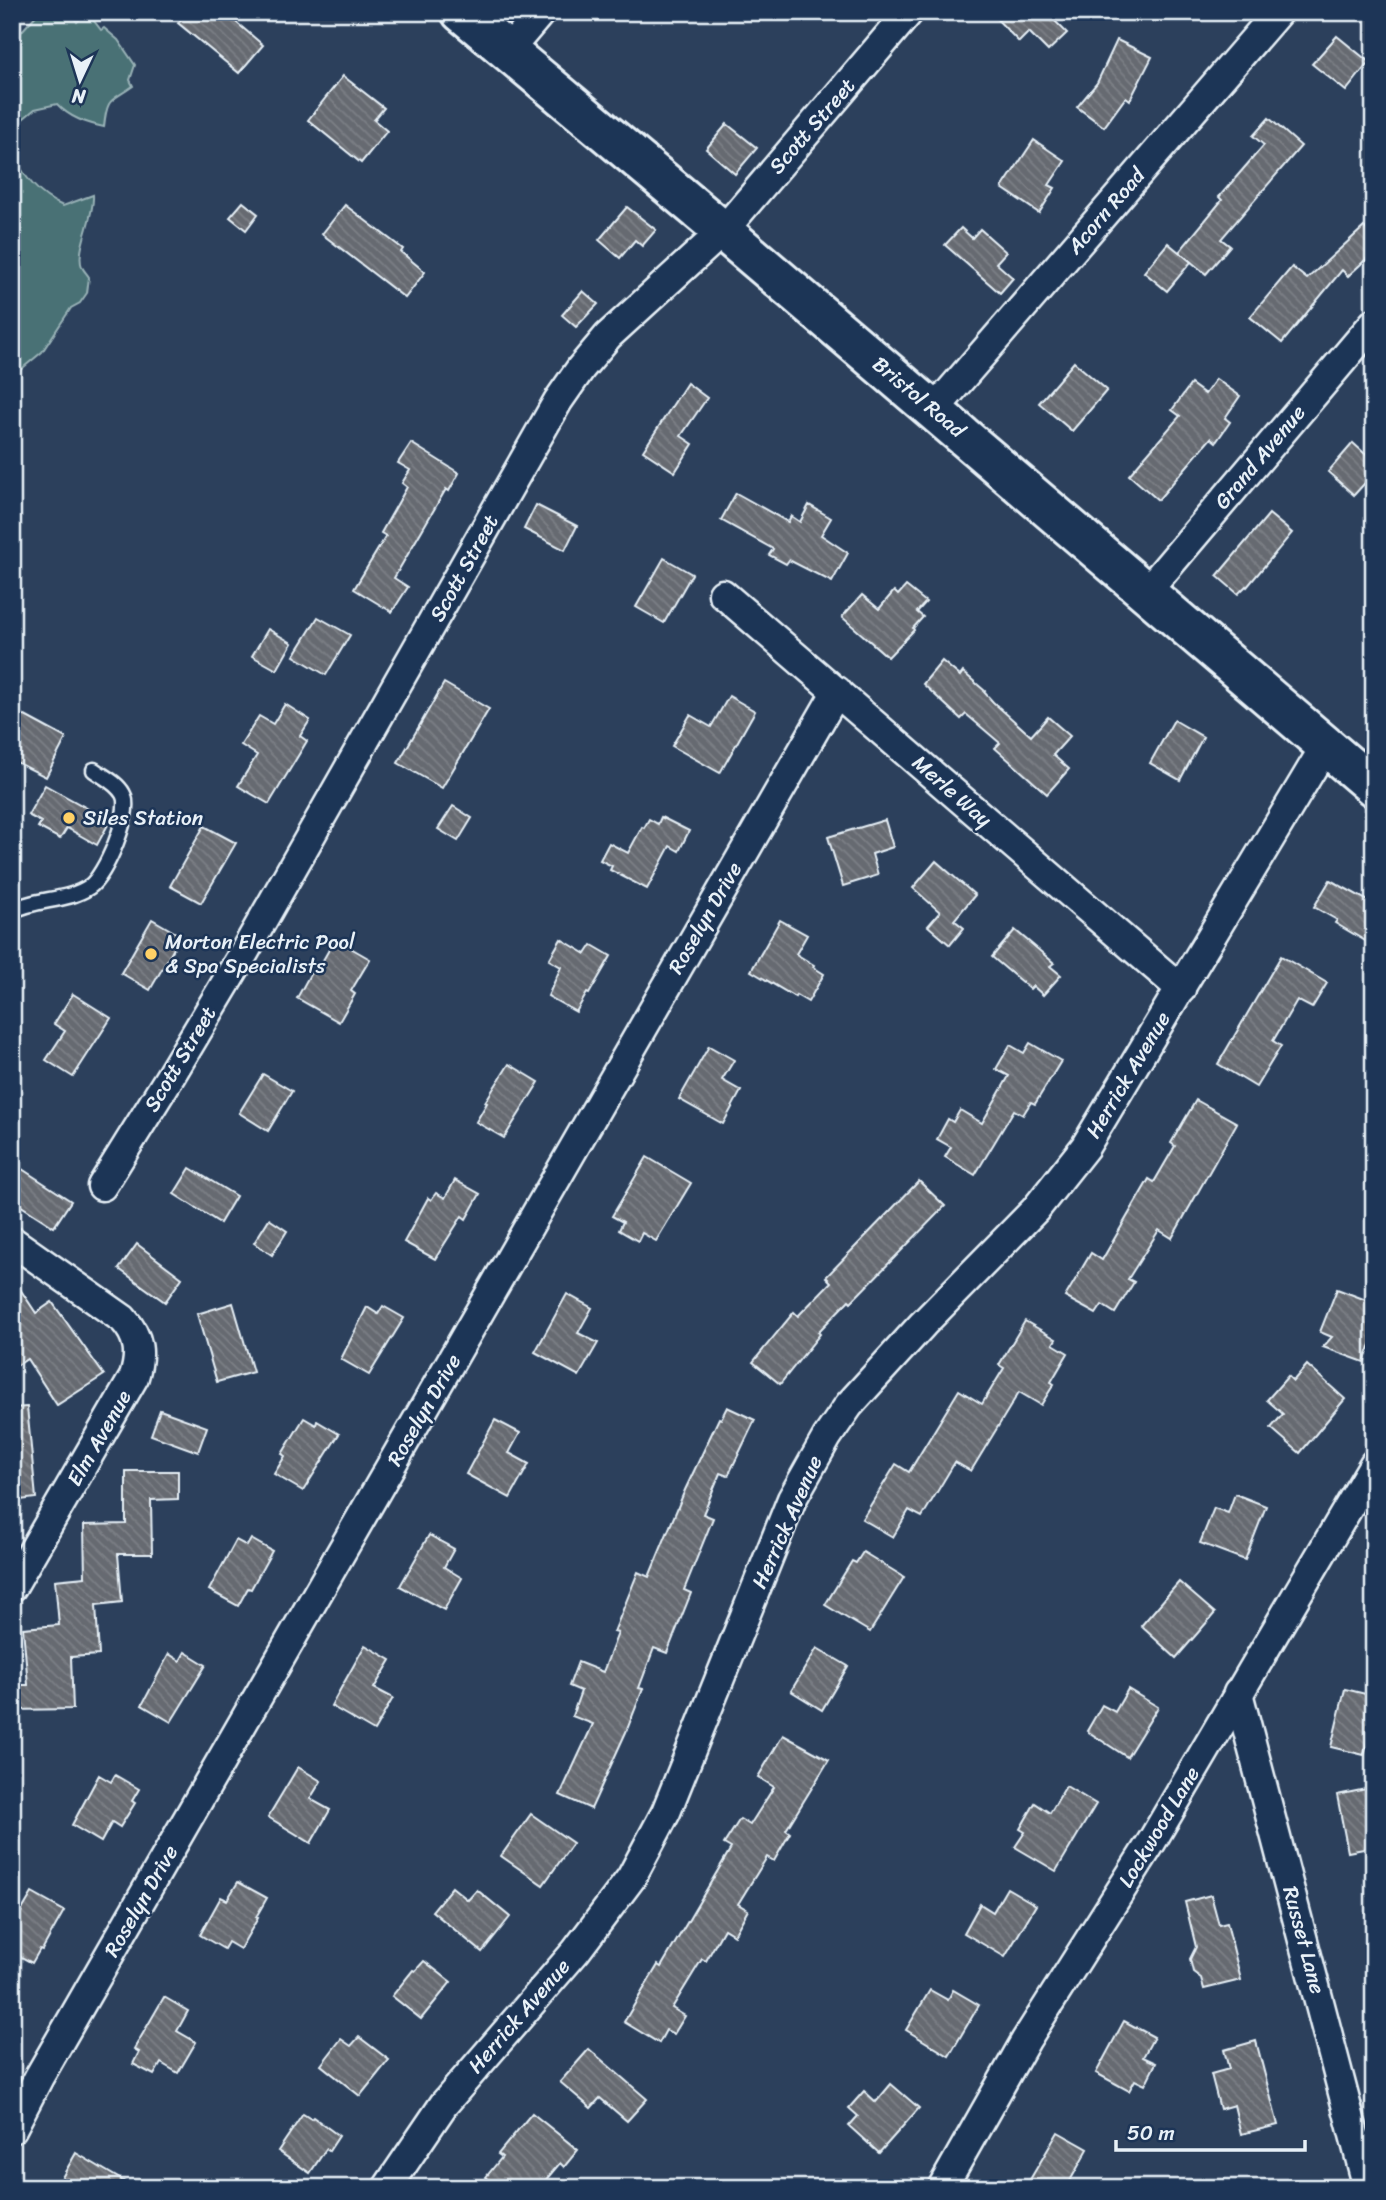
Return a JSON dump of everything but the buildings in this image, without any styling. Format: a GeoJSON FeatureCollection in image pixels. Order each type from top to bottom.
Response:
{"type":"FeatureCollection","features":[{"type":"Feature","properties":{"kind":"main road","name":"Bristol Road"},"geometry":{"type":"LineString","coordinates":[[461,12],[723,230],[1374,787]]}},
{"type":"Feature","properties":{"kind":"street"},"geometry":{"type":"LineString","coordinates":[[507,52],[541,12]]}},
{"type":"Feature","properties":{"kind":"street","name":"Scott Street"},"geometry":{"type":"LineString","coordinates":[[102,1186],[219,996],[558,401],[608,336],[723,230],[909,12]]}},
{"type":"Feature","properties":{"kind":"street","name":"Acorn Road"},"geometry":{"type":"LineString","coordinates":[[934,410],[1278,12]]}},
{"type":"Feature","properties":{"kind":"street","name":"Grand Avenue"},"geometry":{"type":"LineString","coordinates":[[1147,591],[1374,323]]}},
{"type":"Feature","properties":{"kind":"street","name":"Merle Way"},"geometry":{"type":"LineString","coordinates":[[723,594],[1181,989]]}},
{"type":"Feature","properties":{"kind":"street","name":"Roselyn Drive"},"geometry":{"type":"LineString","coordinates":[[12,2129],[836,691]]}},
{"type":"Feature","properties":{"kind":"street","name":"Herrick Avenue"},"geometry":{"type":"LineString","coordinates":[[387,2188],[444,2104],[576,1951],[631,1878],[666,1812],[792,1499],[827,1437],[849,1405],[923,1324],[1035,1210],[1085,1147],[1326,745]]}},
{"type":"Feature","properties":{"kind":"street","name":"Elm Avenue"},"geometry":{"type":"LineString","coordinates":[[12,1241],[92,1296],[131,1327],[138,1342],[138,1365],[134,1377],[12,1587]]}},
{"type":"Feature","properties":{"kind":"street","name":"Lockwood Lane"},"geometry":{"type":"LineString","coordinates":[[942,2188],[1027,2040],[1152,1841],[1374,1464]]}},
{"type":"Feature","properties":{"kind":"street","name":"Russet Lane"},"geometry":{"type":"LineString","coordinates":[[1238,1693],[1368,2188]]}},
{"type":"Feature","properties":{"kind":"lane"},"geometry":{"type":"LineString","coordinates":[[12,911],[76,893],[91,886],[104,868],[122,825],[125,796],[94,770]]}},
{"type":"Feature","properties":{"kind":"green space"},"geometry":{"type":"Polygon","coordinates":[[[39,12],[69,12],[77,22],[87,12],[101,30],[104,28],[118,40],[135,65],[130,80],[133,86],[111,101],[104,127],[79,119],[57,104],[35,109],[12,128],[12,42],[39,12]]]}},
{"type":"Feature","properties":{"kind":"green space"},"geometry":{"type":"Polygon","coordinates":[[[12,150],[21,168],[45,196],[63,206],[93,195],[93,203],[81,252],[82,267],[89,277],[87,293],[80,303],[71,308],[42,352],[19,371],[12,392],[12,150]]]}},
{"type":"Feature","properties":{"kind":"place","name":"Siles Station"},"geometry":{"type":"Point","coordinates":[69,818]}},
{"type":"Feature","properties":{"kind":"place","name":"Morton Electric Pool & Spa Specialists"},"geometry":{"type":"Point","coordinates":[151,954]}}]}
